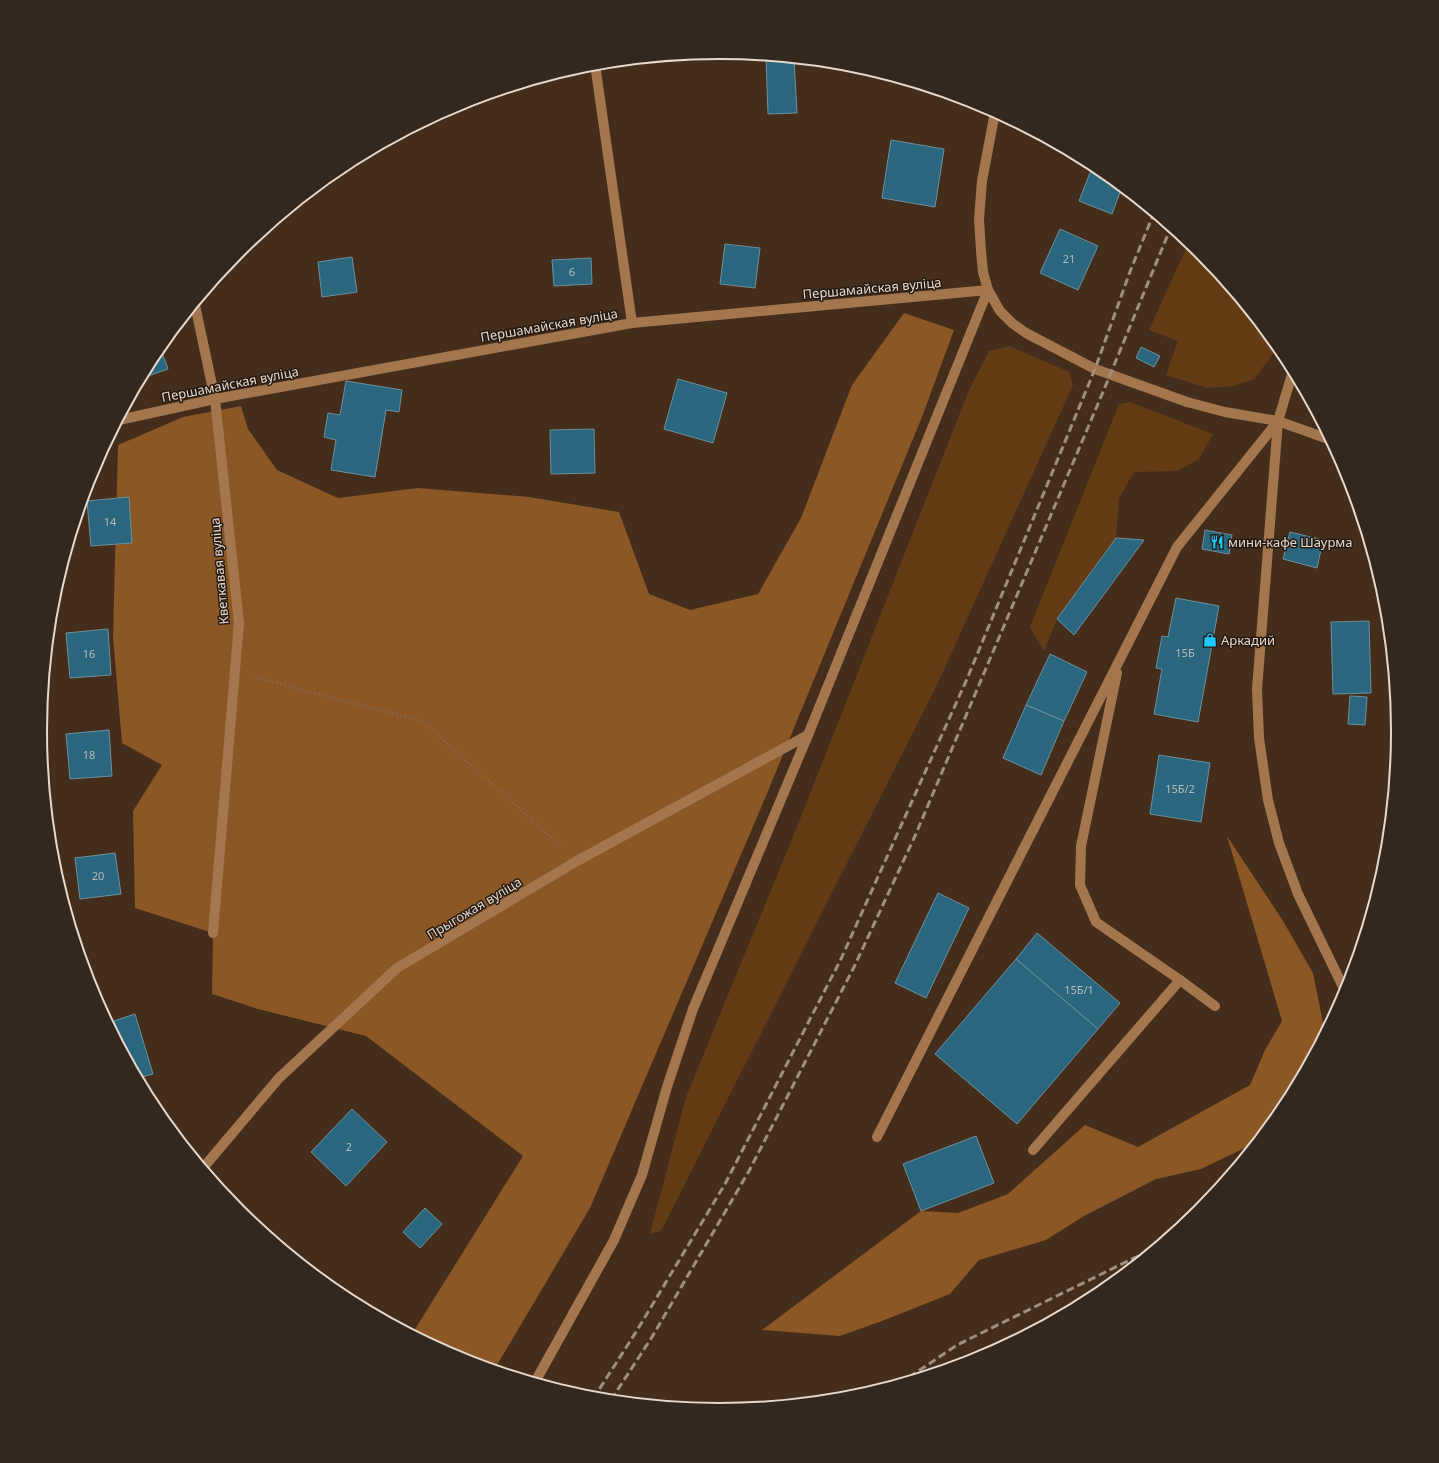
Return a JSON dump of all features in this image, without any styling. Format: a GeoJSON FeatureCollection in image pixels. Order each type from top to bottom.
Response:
{"type":"FeatureCollection","features":[{"type":"Feature","properties":{"kind":"street"},"geometry":{"type":"LineString","coordinates":[[596,71],[632,323]]}},
{"type":"Feature","properties":{"kind":"street"},"geometry":{"type":"LineString","coordinates":[[993,117],[982,181],[979,219],[981,251],[988,290],[1000,311],[1021,330],[1095,369],[1187,402],[1225,412],[1278,421],[1325,438]]}},
{"type":"Feature","properties":{"kind":"street"},"geometry":{"type":"LineString","coordinates":[[537,1379],[614,1240],[639,1182],[667,1087],[693,1009],[808,735],[988,290]]}},
{"type":"Feature","properties":{"kind":"street","name":"Першамайская вуліца"},"geometry":{"type":"LineString","coordinates":[[124,419],[215,399],[632,323],[988,290]]}},
{"type":"Feature","properties":{"kind":"street","name":"Кветкавая вуліца"},"geometry":{"type":"LineString","coordinates":[[196,310],[215,399],[239,623],[213,933]]}},
{"type":"Feature","properties":{"kind":"street"},"geometry":{"type":"LineString","coordinates":[[1291,377],[1278,421],[1257,689],[1259,738],[1268,800],[1279,843],[1298,894],[1342,985]]}},
{"type":"Feature","properties":{"kind":"street"},"geometry":{"type":"LineString","coordinates":[[878,1137],[1177,547],[1278,421]]}},
{"type":"Feature","properties":{"kind":"street"},"geometry":{"type":"LineString","coordinates":[[1120,660],[1081,846],[1080,885],[1096,922],[1215,1006]]}},
{"type":"Feature","properties":{"kind":"street","name":"Прыгожая вуліца"},"geometry":{"type":"LineString","coordinates":[[206,1165],[278,1078],[397,968],[577,861],[808,735]]}},
{"type":"Feature","properties":{"kind":"street"},"geometry":{"type":"LineString","coordinates":[[1033,1150],[1180,980]]}},
{"type":"Feature","properties":{"kind":"path"},"geometry":{"type":"LineString","coordinates":[[235,672],[422,721],[577,861]]}},
{"type":"Feature","properties":{"kind":"shaded area"},"geometry":{"type":"Polygon","coordinates":[[[1186,248],[1225,288],[1253,322],[1274,351],[1254,379],[1233,386],[1208,388],[1166,375],[1178,341],[1149,330],[1186,248]]]}},
{"type":"Feature","properties":{"kind":"shaded area"},"geometry":{"type":"Polygon","coordinates":[[[904,313],[954,330],[922,417],[766,796],[590,1208],[497,1366],[462,1353],[414,1331],[523,1156],[366,1036],[258,1009],[212,994],[213,933],[135,908],[133,811],[162,765],[122,743],[113,637],[118,445],[183,417],[241,406],[248,429],[277,470],[338,498],[418,488],[529,497],[619,512],[649,594],[690,610],[758,594],[801,518],[852,385],[904,313]]]}},
{"type":"Feature","properties":{"kind":"shaded area"},"geometry":{"type":"Polygon","coordinates":[[[1009,346],[1069,372],[1073,385],[937,685],[661,1231],[650,1234],[686,1097],[795,832],[969,390],[989,351],[1009,346]]]}},
{"type":"Feature","properties":{"kind":"shaded area"},"geometry":{"type":"Polygon","coordinates":[[[1130,402],[1213,434],[1199,459],[1177,471],[1134,472],[1119,498],[1116,538],[1057,619],[1044,651],[1030,627],[1119,404],[1130,402]]]}},
{"type":"Feature","properties":{"kind":"shaded area"},"geometry":{"type":"Polygon","coordinates":[[[1227,836],[1283,921],[1313,973],[1324,1027],[1302,1068],[1279,1105],[1249,1146],[1201,1169],[1156,1179],[1084,1216],[1046,1240],[979,1260],[950,1294],[882,1321],[840,1336],[762,1330],[921,1211],[958,1213],[1008,1194],[1085,1125],[1138,1147],[1250,1085],[1265,1050],[1282,1021],[1227,836]]]}},
{"type":"Feature","properties":{"kind":"building"},"geometry":{"type":"Polygon","coordinates":[[[766,60],[794,64],[797,113],[768,114],[766,60]]]}},
{"type":"Feature","properties":{"kind":"building"},"geometry":{"type":"Polygon","coordinates":[[[891,140],[944,149],[935,207],[882,198],[891,140]]]}},
{"type":"Feature","properties":{"kind":"building"},"geometry":{"type":"Polygon","coordinates":[[[1091,171],[1120,192],[1112,214],[1079,201],[1091,171]]]}},
{"type":"Feature","properties":{"kind":"building"},"geometry":{"type":"Polygon","coordinates":[[[1060,229],[1098,246],[1078,290],[1040,273],[1060,229]]]}},
{"type":"Feature","properties":{"kind":"building"},"geometry":{"type":"Polygon","coordinates":[[[725,244],[760,248],[755,288],[720,284],[725,244]]]}},
{"type":"Feature","properties":{"kind":"building"},"geometry":{"type":"Polygon","coordinates":[[[352,257],[357,292],[322,297],[318,262],[352,257]]]}},
{"type":"Feature","properties":{"kind":"building"},"geometry":{"type":"Polygon","coordinates":[[[591,258],[592,284],[554,286],[552,260],[591,258]]]}},
{"type":"Feature","properties":{"kind":"building"},"geometry":{"type":"Polygon","coordinates":[[[1141,347],[1160,356],[1154,367],[1136,358],[1141,347]]]}},
{"type":"Feature","properties":{"kind":"building"},"geometry":{"type":"Polygon","coordinates":[[[163,354],[168,369],[149,376],[163,354]]]}},
{"type":"Feature","properties":{"kind":"building"},"geometry":{"type":"Polygon","coordinates":[[[678,379],[727,393],[713,443],[664,429],[678,379]]]}},
{"type":"Feature","properties":{"kind":"building"},"geometry":{"type":"Polygon","coordinates":[[[346,381],[402,390],[399,412],[386,410],[375,477],[331,470],[336,440],[324,437],[328,413],[340,415],[346,381]]]}},
{"type":"Feature","properties":{"kind":"building"},"geometry":{"type":"Polygon","coordinates":[[[594,429],[595,473],[551,474],[550,430],[594,429]]]}},
{"type":"Feature","properties":{"kind":"building"},"geometry":{"type":"Polygon","coordinates":[[[129,497],[132,543],[91,546],[88,501],[129,497]]]}},
{"type":"Feature","properties":{"kind":"building","name":"мини-кафе Шаурма"},"geometry":{"type":"Polygon","coordinates":[[[1205,530],[1232,535],[1229,554],[1202,549],[1205,530]]]}},
{"type":"Feature","properties":{"kind":"building"},"geometry":{"type":"Polygon","coordinates":[[[1290,532],[1323,540],[1317,568],[1283,559],[1290,532]]]}},
{"type":"Feature","properties":{"kind":"building"},"geometry":{"type":"Polygon","coordinates":[[[1116,538],[1144,540],[1074,635],[1057,619],[1116,538]]]}},
{"type":"Feature","properties":{"kind":"building"},"geometry":{"type":"Polygon","coordinates":[[[1176,598],[1219,606],[1198,722],[1154,714],[1162,669],[1156,668],[1162,636],[1168,637],[1176,598]]]}},
{"type":"Feature","properties":{"kind":"building"},"geometry":{"type":"Polygon","coordinates":[[[1369,621],[1371,693],[1333,694],[1331,622],[1369,621]]]}},
{"type":"Feature","properties":{"kind":"building"},"geometry":{"type":"Polygon","coordinates":[[[108,629],[111,675],[70,678],[66,633],[108,629]]]}},
{"type":"Feature","properties":{"kind":"building"},"geometry":{"type":"Polygon","coordinates":[[[1050,654],[1087,672],[1064,721],[1026,705],[1050,654]]]}},
{"type":"Feature","properties":{"kind":"building"},"geometry":{"type":"Polygon","coordinates":[[[1350,696],[1367,697],[1365,725],[1348,724],[1350,696]]]}},
{"type":"Feature","properties":{"kind":"building"},"geometry":{"type":"Polygon","coordinates":[[[1026,705],[1064,721],[1041,775],[1003,758],[1026,705]]]}},
{"type":"Feature","properties":{"kind":"building"},"geometry":{"type":"Polygon","coordinates":[[[109,730],[112,776],[70,779],[66,734],[109,730]]]}},
{"type":"Feature","properties":{"kind":"building"},"geometry":{"type":"Polygon","coordinates":[[[1159,755],[1210,763],[1201,822],[1150,814],[1159,755]]]}},
{"type":"Feature","properties":{"kind":"building"},"geometry":{"type":"Polygon","coordinates":[[[115,853],[121,894],[80,899],[75,858],[115,853]]]}},
{"type":"Feature","properties":{"kind":"building"},"geometry":{"type":"Polygon","coordinates":[[[938,893],[969,908],[926,998],[895,983],[938,893]]]}},
{"type":"Feature","properties":{"kind":"building"},"geometry":{"type":"Polygon","coordinates":[[[1037,933],[1120,1003],[1098,1029],[1016,959],[1037,933]]]}},
{"type":"Feature","properties":{"kind":"building"},"geometry":{"type":"Polygon","coordinates":[[[1016,959],[1098,1029],[1017,1124],[935,1054],[1016,959]]]}},
{"type":"Feature","properties":{"kind":"building"},"geometry":{"type":"Polygon","coordinates":[[[135,1014],[153,1074],[142,1077],[113,1021],[135,1014]]]}},
{"type":"Feature","properties":{"kind":"building"},"geometry":{"type":"Polygon","coordinates":[[[352,1109],[387,1142],[346,1186],[311,1152],[352,1109]]]}},
{"type":"Feature","properties":{"kind":"building"},"geometry":{"type":"Polygon","coordinates":[[[976,1136],[994,1183],[921,1211],[903,1164],[976,1136]]]}},
{"type":"Feature","properties":{"kind":"building"},"geometry":{"type":"Polygon","coordinates":[[[425,1208],[442,1224],[420,1248],[403,1232],[425,1208]]]}},
{"type":"Feature","properties":{"kind":"railway"},"geometry":{"type":"LineString","coordinates":[[597,1392],[636,1332],[725,1184],[841,959],[967,679],[1095,369],[1131,269],[1152,217]]}},
{"type":"Feature","properties":{"kind":"railway"},"geometry":{"type":"LineString","coordinates":[[614,1395],[652,1337],[749,1171],[854,967],[915,836],[1103,392],[1169,232]]}},
{"type":"Feature","properties":{"kind":"railway"},"geometry":{"type":"LineString","coordinates":[[912,1376],[957,1345],[1141,1255]]}},
{"type":"Feature","properties":{"kind":"place","name":"мини-кафе Шаурма"},"geometry":{"type":"Point","coordinates":[1217,542]}},
{"type":"Feature","properties":{"kind":"place","name":"Аркадий"},"geometry":{"type":"Point","coordinates":[1210,640]}}]}
